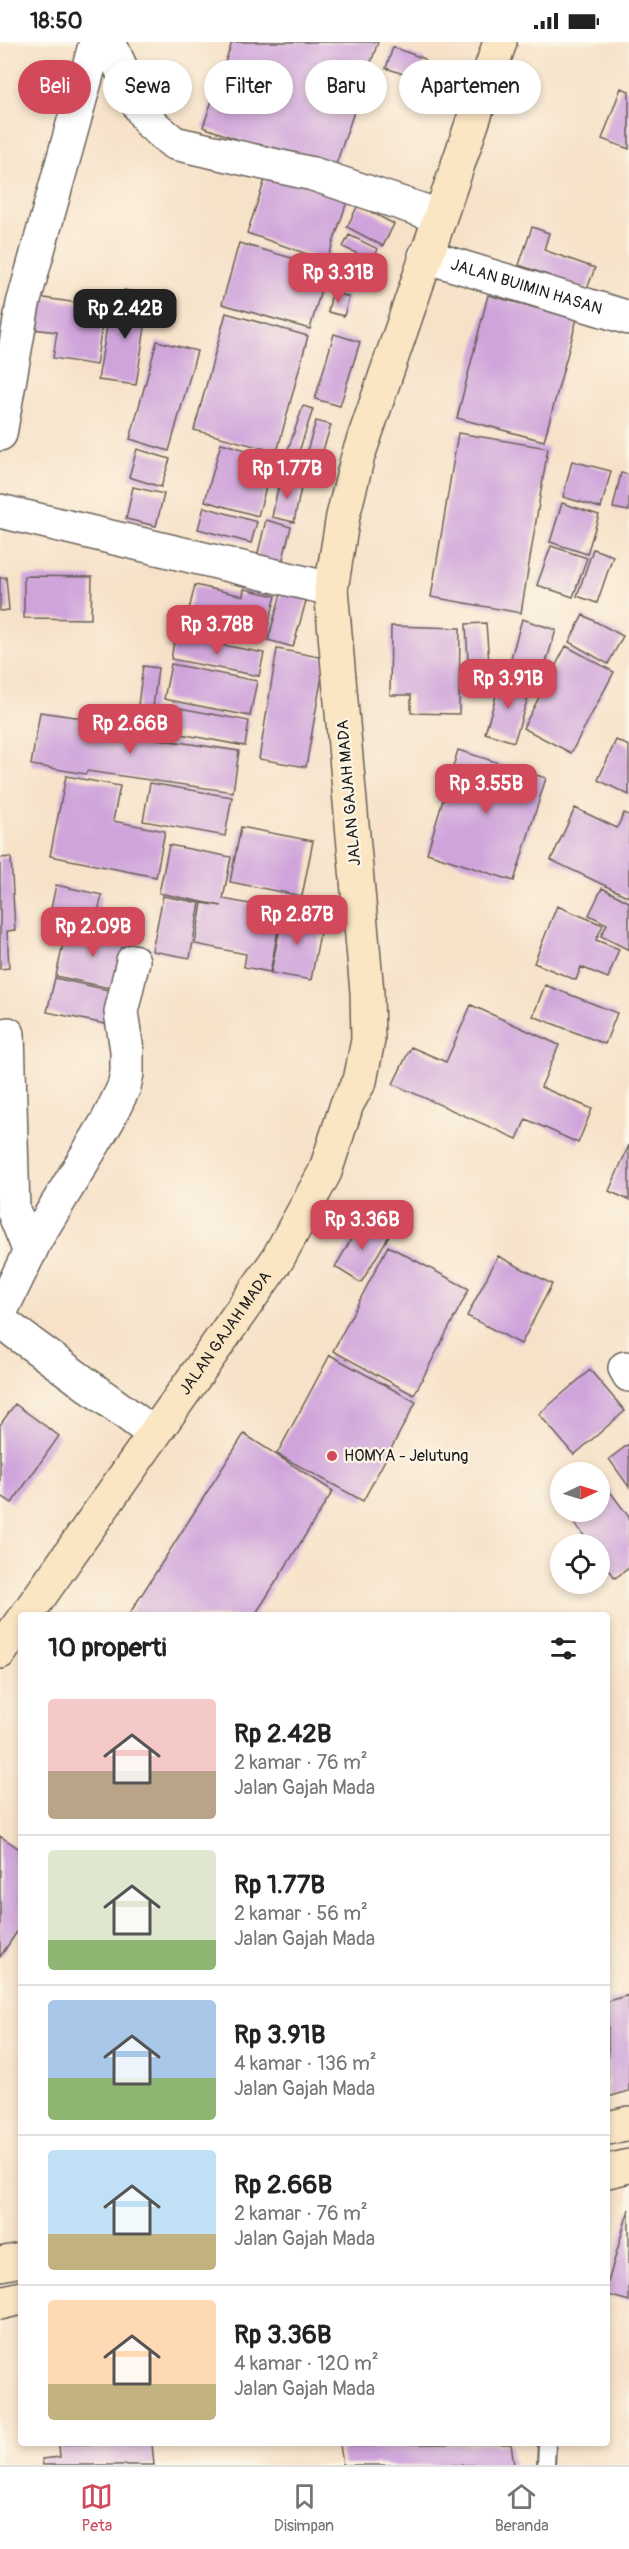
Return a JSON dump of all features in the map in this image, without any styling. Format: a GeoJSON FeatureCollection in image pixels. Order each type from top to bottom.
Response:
{"type":"FeatureCollection","features":[{"type":"Feature","properties":{"kind":"main road","name":"JALAN GAJAH MADA"},"geometry":{"type":"LineString","coordinates":[[29,1612],[277,1260],[325,1172],[347,1104],[360,1082],[368,1040],[367,992],[331,590],[343,516],[358,456],[500,42]]}},
{"type":"Feature","properties":{"kind":"main road"},"geometry":{"type":"LineString","coordinates":[[0,1652],[18,1626]]}},
{"type":"Feature","properties":{"kind":"main road"},"geometry":{"type":"LineString","coordinates":[[610,2128],[629,2123]]}},
{"type":"Feature","properties":{"kind":"main road"},"geometry":{"type":"LineString","coordinates":[[610,2171],[629,2166]]}},
{"type":"Feature","properties":{"kind":"main road"},"geometry":{"type":"LineString","coordinates":[[0,2264],[18,2261]]}},
{"type":"Feature","properties":{"kind":"main road"},"geometry":{"type":"LineString","coordinates":[[0,2302],[18,2299]]}},
{"type":"Feature","properties":{"kind":"street"},"geometry":{"type":"LineString","coordinates":[[0,434],[23,304],[96,42]]}},
{"type":"Feature","properties":{"kind":"street"},"geometry":{"type":"LineString","coordinates":[[109,42],[135,99],[150,123],[174,143],[313,174],[439,216]]}},
{"type":"Feature","properties":{"kind":"street","name":"JALAN BUIMIN HASAN"},"geometry":{"type":"LineString","coordinates":[[425,256],[629,318]]}},
{"type":"Feature","properties":{"kind":"street"},"geometry":{"type":"LineString","coordinates":[[0,511],[331,590]]}},
{"type":"Feature","properties":{"kind":"street"},"geometry":{"type":"LineString","coordinates":[[0,1313],[30,1252],[108,1120],[124,1087],[127,1073],[127,1050],[121,1012],[133,961]]}},
{"type":"Feature","properties":{"kind":"street"},"geometry":{"type":"LineString","coordinates":[[8,1034],[6,1212],[30,1252]]}},
{"type":"Feature","properties":{"kind":"street"},"geometry":{"type":"LineString","coordinates":[[0,1321],[153,1433]]}},
{"type":"Feature","properties":{"kind":"lane"},"geometry":{"type":"LineString","coordinates":[[546,2465],[547,2446]]}},
{"type":"Feature","properties":{"kind":"building"},"geometry":{"type":"Polygon","coordinates":[[[232,42],[378,42],[372,60],[305,60],[305,114],[353,114],[333,173],[203,127],[207,114],[293,114],[293,60],[226,60],[232,42]]]}},
{"type":"Feature","properties":{"kind":"building"},"geometry":{"type":"Polygon","coordinates":[[[393,47],[425,59],[399,60],[399,72],[387,68],[393,47]]]}},
{"type":"Feature","properties":{"kind":"building"},"geometry":{"type":"Polygon","coordinates":[[[621,88],[629,91],[629,149],[602,139],[621,88]]]}},
{"type":"Feature","properties":{"kind":"building"},"geometry":{"type":"Polygon","coordinates":[[[269,168],[349,196],[327,261],[247,233],[269,168]]]}},
{"type":"Feature","properties":{"kind":"building"},"geometry":{"type":"Polygon","coordinates":[[[358,205],[394,224],[383,246],[347,227],[358,205]]]}},
{"type":"Feature","properties":{"kind":"building"},"geometry":{"type":"Polygon","coordinates":[[[532,227],[549,233],[544,250],[595,268],[587,289],[519,265],[532,227]]]}},
{"type":"Feature","properties":{"kind":"building"},"geometry":{"type":"Polygon","coordinates":[[[349,235],[378,249],[373,261],[343,247],[349,235]]]}},
{"type":"Feature","properties":{"kind":"building"},"geometry":{"type":"Polygon","coordinates":[[[239,243],[327,268],[310,329],[222,304],[239,243]]]}},
{"type":"Feature","properties":{"kind":"building"},"geometry":{"type":"Polygon","coordinates":[[[348,257],[373,270],[364,286],[339,274],[348,257]]]}},
{"type":"Feature","properties":{"kind":"building"},"geometry":{"type":"Polygon","coordinates":[[[124,290],[150,295],[136,385],[98,380],[109,314],[120,316],[124,290]]]}},
{"type":"Feature","properties":{"kind":"building"},"geometry":{"type":"Polygon","coordinates":[[[332,292],[349,297],[344,316],[328,312],[332,292]]]}},
{"type":"Feature","properties":{"kind":"building"},"geometry":{"type":"Polygon","coordinates":[[[488,295],[577,319],[544,441],[457,418],[488,295]]]}},
{"type":"Feature","properties":{"kind":"building"},"geometry":{"type":"Polygon","coordinates":[[[37,297],[105,307],[96,365],[53,358],[57,332],[33,329],[37,297]]]}},
{"type":"Feature","properties":{"kind":"building"},"geometry":{"type":"Polygon","coordinates":[[[226,313],[308,336],[277,452],[194,430],[226,313]]]}},
{"type":"Feature","properties":{"kind":"building"},"geometry":{"type":"Polygon","coordinates":[[[334,334],[360,342],[340,406],[315,399],[334,334]]]}},
{"type":"Feature","properties":{"kind":"building"},"geometry":{"type":"Polygon","coordinates":[[[157,341],[197,351],[169,451],[130,439],[157,341]]]}},
{"type":"Feature","properties":{"kind":"building"},"geometry":{"type":"Polygon","coordinates":[[[303,406],[313,409],[292,473],[281,470],[303,406]]]}},
{"type":"Feature","properties":{"kind":"building"},"geometry":{"type":"Polygon","coordinates":[[[316,421],[331,425],[314,479],[300,474],[316,421]]]}},
{"type":"Feature","properties":{"kind":"building"},"geometry":{"type":"Polygon","coordinates":[[[458,433],[548,448],[521,613],[431,597],[458,433]]]}},
{"type":"Feature","properties":{"kind":"building"},"geometry":{"type":"Polygon","coordinates":[[[221,443],[274,458],[258,516],[205,501],[221,443]]]}},
{"type":"Feature","properties":{"kind":"building"},"geometry":{"type":"Polygon","coordinates":[[[137,449],[170,459],[161,487],[129,477],[137,449]]]}},
{"type":"Feature","properties":{"kind":"building"},"geometry":{"type":"Polygon","coordinates":[[[572,461],[611,471],[601,508],[563,497],[572,461]]]}},
{"type":"Feature","properties":{"kind":"building"},"geometry":{"type":"Polygon","coordinates":[[[621,473],[629,475],[629,511],[613,508],[621,473]]]}},
{"type":"Feature","properties":{"kind":"building"},"geometry":{"type":"Polygon","coordinates":[[[280,478],[302,483],[294,522],[272,517],[280,478]]]}},
{"type":"Feature","properties":{"kind":"building"},"geometry":{"type":"Polygon","coordinates":[[[133,487],[164,494],[156,526],[126,519],[133,487]]]}},
{"type":"Feature","properties":{"kind":"building"},"geometry":{"type":"Polygon","coordinates":[[[562,503],[599,515],[587,554],[550,542],[562,503]]]}},
{"type":"Feature","properties":{"kind":"building"},"geometry":{"type":"Polygon","coordinates":[[[204,507],[257,522],[251,543],[198,529],[204,507]]]}},
{"type":"Feature","properties":{"kind":"building"},"geometry":{"type":"Polygon","coordinates":[[[266,520],[291,527],[281,567],[256,561],[266,520]]]}},
{"type":"Feature","properties":{"kind":"building"},"geometry":{"type":"Polygon","coordinates":[[[551,546],[587,558],[573,597],[537,585],[551,546]]]}},
{"type":"Feature","properties":{"kind":"building"},"geometry":{"type":"Polygon","coordinates":[[[593,549],[613,556],[597,603],[577,596],[593,549]]]}},
{"type":"Feature","properties":{"kind":"building"},"geometry":{"type":"Polygon","coordinates":[[[24,576],[92,577],[91,619],[24,618],[24,576]]]}},
{"type":"Feature","properties":{"kind":"building"},"geometry":{"type":"Polygon","coordinates":[[[6,577],[9,610],[0,611],[0,578],[6,577]]]}},
{"type":"Feature","properties":{"kind":"building"},"geometry":{"type":"Polygon","coordinates":[[[195,585],[243,596],[244,589],[276,596],[265,637],[234,629],[236,621],[189,610],[195,585]]]}},
{"type":"Feature","properties":{"kind":"building"},"geometry":{"type":"Polygon","coordinates":[[[283,587],[308,594],[293,647],[268,640],[283,587]]]}},
{"type":"Feature","properties":{"kind":"building"},"geometry":{"type":"Polygon","coordinates":[[[583,615],[623,636],[608,664],[569,642],[583,615]]]}},
{"type":"Feature","properties":{"kind":"building"},"geometry":{"type":"Polygon","coordinates":[[[522,619],[556,630],[540,682],[507,672],[522,619]]]}},
{"type":"Feature","properties":{"kind":"building"},"geometry":{"type":"Polygon","coordinates":[[[486,623],[490,677],[469,679],[466,624],[486,623]]]}},
{"type":"Feature","properties":{"kind":"building"},"geometry":{"type":"Polygon","coordinates":[[[391,626],[460,628],[459,714],[411,713],[411,695],[390,695],[391,626]]]}},
{"type":"Feature","properties":{"kind":"building"},"geometry":{"type":"Polygon","coordinates":[[[175,636],[264,653],[259,676],[171,659],[175,636]]]}},
{"type":"Feature","properties":{"kind":"building"},"geometry":{"type":"Polygon","coordinates":[[[566,646],[614,672],[571,753],[523,728],[566,646]]]}},
{"type":"Feature","properties":{"kind":"building"},"geometry":{"type":"Polygon","coordinates":[[[277,649],[325,658],[306,767],[259,759],[277,649]]]}},
{"type":"Feature","properties":{"kind":"building"},"geometry":{"type":"Polygon","coordinates":[[[171,664],[257,681],[250,716],[164,699],[171,664]]]}},
{"type":"Feature","properties":{"kind":"building"},"geometry":{"type":"Polygon","coordinates":[[[143,666],[158,668],[152,715],[137,713],[143,666]]]}},
{"type":"Feature","properties":{"kind":"building"},"geometry":{"type":"Polygon","coordinates":[[[501,679],[531,688],[514,742],[485,733],[501,679]]]}},
{"type":"Feature","properties":{"kind":"building"},"geometry":{"type":"Polygon","coordinates":[[[164,705],[249,721],[245,746],[159,730],[164,705]]]}},
{"type":"Feature","properties":{"kind":"building"},"geometry":{"type":"Polygon","coordinates":[[[40,712],[96,720],[95,730],[239,751],[233,792],[31,765],[40,712]]]}},
{"type":"Feature","properties":{"kind":"building"},"geometry":{"type":"Polygon","coordinates":[[[616,740],[629,746],[629,795],[598,780],[616,740]]]}},
{"type":"Feature","properties":{"kind":"building"},"geometry":{"type":"Polygon","coordinates":[[[458,750],[546,778],[514,881],[427,853],[458,750]]]}},
{"type":"Feature","properties":{"kind":"building"},"geometry":{"type":"Polygon","coordinates":[[[66,776],[120,786],[113,821],[165,831],[156,877],[50,856],[66,776]]]}},
{"type":"Feature","properties":{"kind":"building"},"geometry":{"type":"Polygon","coordinates":[[[150,783],[232,797],[225,836],[143,821],[150,783]]]}},
{"type":"Feature","properties":{"kind":"building"},"geometry":{"type":"Polygon","coordinates":[[[575,808],[617,828],[624,813],[629,815],[629,897],[551,860],[575,808]]]}},
{"type":"Feature","properties":{"kind":"building"},"geometry":{"type":"Polygon","coordinates":[[[241,827],[313,841],[302,896],[230,882],[241,827]]]}},
{"type":"Feature","properties":{"kind":"building"},"geometry":{"type":"Polygon","coordinates":[[[169,845],[231,857],[223,899],[282,910],[270,972],[244,967],[246,954],[195,944],[202,903],[222,906],[159,893],[169,845]]]}},
{"type":"Feature","properties":{"kind":"building"},"geometry":{"type":"Polygon","coordinates":[[[11,857],[15,930],[7,931],[9,968],[0,969],[0,858],[11,857]]]}},
{"type":"Feature","properties":{"kind":"building"},"geometry":{"type":"Polygon","coordinates":[[[56,885],[102,895],[94,928],[49,918],[56,885]]]}},
{"type":"Feature","properties":{"kind":"building"},"geometry":{"type":"Polygon","coordinates":[[[602,888],[629,902],[629,950],[601,936],[607,924],[589,915],[602,888]]]}},
{"type":"Feature","properties":{"kind":"building"},"geometry":{"type":"Polygon","coordinates":[[[163,896],[200,903],[190,958],[152,951],[163,896]]]}},
{"type":"Feature","properties":{"kind":"building"},"geometry":{"type":"Polygon","coordinates":[[[557,906],[603,925],[596,940],[619,949],[608,978],[581,967],[576,980],[534,963],[557,906]]]}},
{"type":"Feature","properties":{"kind":"building"},"geometry":{"type":"Polygon","coordinates":[[[283,911],[323,918],[311,980],[271,973],[283,911]]]}},
{"type":"Feature","properties":{"kind":"building"},"geometry":{"type":"Polygon","coordinates":[[[67,926],[129,940],[118,990],[56,976],[67,926]]]}},
{"type":"Feature","properties":{"kind":"building"},"geometry":{"type":"Polygon","coordinates":[[[55,978],[117,992],[110,1025],[47,1012],[55,978]]]}},
{"type":"Feature","properties":{"kind":"building"},"geometry":{"type":"Polygon","coordinates":[[[545,985],[617,1013],[605,1044],[533,1016],[545,985]]]}},
{"type":"Feature","properties":{"kind":"building"},"geometry":{"type":"Polygon","coordinates":[[[471,1005],[559,1045],[541,1087],[592,1109],[578,1143],[526,1119],[517,1139],[393,1084],[411,1047],[446,1062],[471,1005]]]}},
{"type":"Feature","properties":{"kind":"building"},"geometry":{"type":"Polygon","coordinates":[[[629,1145],[629,1200],[609,1191],[629,1145]]]}},
{"type":"Feature","properties":{"kind":"building"},"geometry":{"type":"Polygon","coordinates":[[[363,1219],[390,1234],[361,1283],[335,1267],[363,1219]]]}},
{"type":"Feature","properties":{"kind":"building"},"geometry":{"type":"Polygon","coordinates":[[[388,1246],[469,1289],[414,1395],[333,1351],[388,1246]]]}},
{"type":"Feature","properties":{"kind":"building"},"geometry":{"type":"Polygon","coordinates":[[[498,1256],[552,1284],[521,1344],[467,1316],[498,1256]]]}},
{"type":"Feature","properties":{"kind":"building"},"geometry":{"type":"Polygon","coordinates":[[[330,1355],[416,1402],[363,1501],[277,1454],[330,1355]]]}},
{"type":"Feature","properties":{"kind":"building"},"geometry":{"type":"Polygon","coordinates":[[[590,1370],[625,1411],[574,1455],[539,1414],[590,1370]]]}},
{"type":"Feature","properties":{"kind":"building"},"geometry":{"type":"Polygon","coordinates":[[[15,1404],[59,1436],[12,1503],[0,1495],[0,1425],[15,1404]]]}},
{"type":"Feature","properties":{"kind":"building"},"geometry":{"type":"Polygon","coordinates":[[[244,1434],[333,1491],[257,1612],[131,1612],[244,1434]]]}},
{"type":"Feature","properties":{"kind":"building"},"geometry":{"type":"Polygon","coordinates":[[[629,1444],[629,1487],[609,1459],[629,1444]]]}},
{"type":"Feature","properties":{"kind":"building"},"geometry":{"type":"Polygon","coordinates":[[[610,1492],[629,1517],[629,1568],[615,1578],[610,1571],[610,1534],[583,1534],[574,1522],[610,1522],[610,1492]]]}},
{"type":"Feature","properties":{"kind":"building"},"geometry":{"type":"Polygon","coordinates":[[[0,1836],[18,1848],[18,1930],[0,1957],[0,1836]]]}},
{"type":"Feature","properties":{"kind":"building"},"geometry":{"type":"Polygon","coordinates":[[[629,1995],[629,2091],[610,2096],[610,2000],[629,1995]]]}},
{"type":"Feature","properties":{"kind":"building"},"geometry":{"type":"Polygon","coordinates":[[[629,2209],[629,2301],[610,2296],[610,2275],[629,2209]]]}},
{"type":"Feature","properties":{"kind":"building"},"geometry":{"type":"Polygon","coordinates":[[[59,2446],[152,2446],[154,2465],[43,2465],[42,2459],[60,2457],[59,2446]]]}},
{"type":"Feature","properties":{"kind":"building"},"geometry":{"type":"Polygon","coordinates":[[[340,2446],[511,2446],[514,2465],[343,2465],[340,2446]]]}},
{"type":"Feature","properties":{"kind":"place","name":"HOMYA - Jelutung"},"geometry":{"type":"Point","coordinates":[332,1456]}}]}
